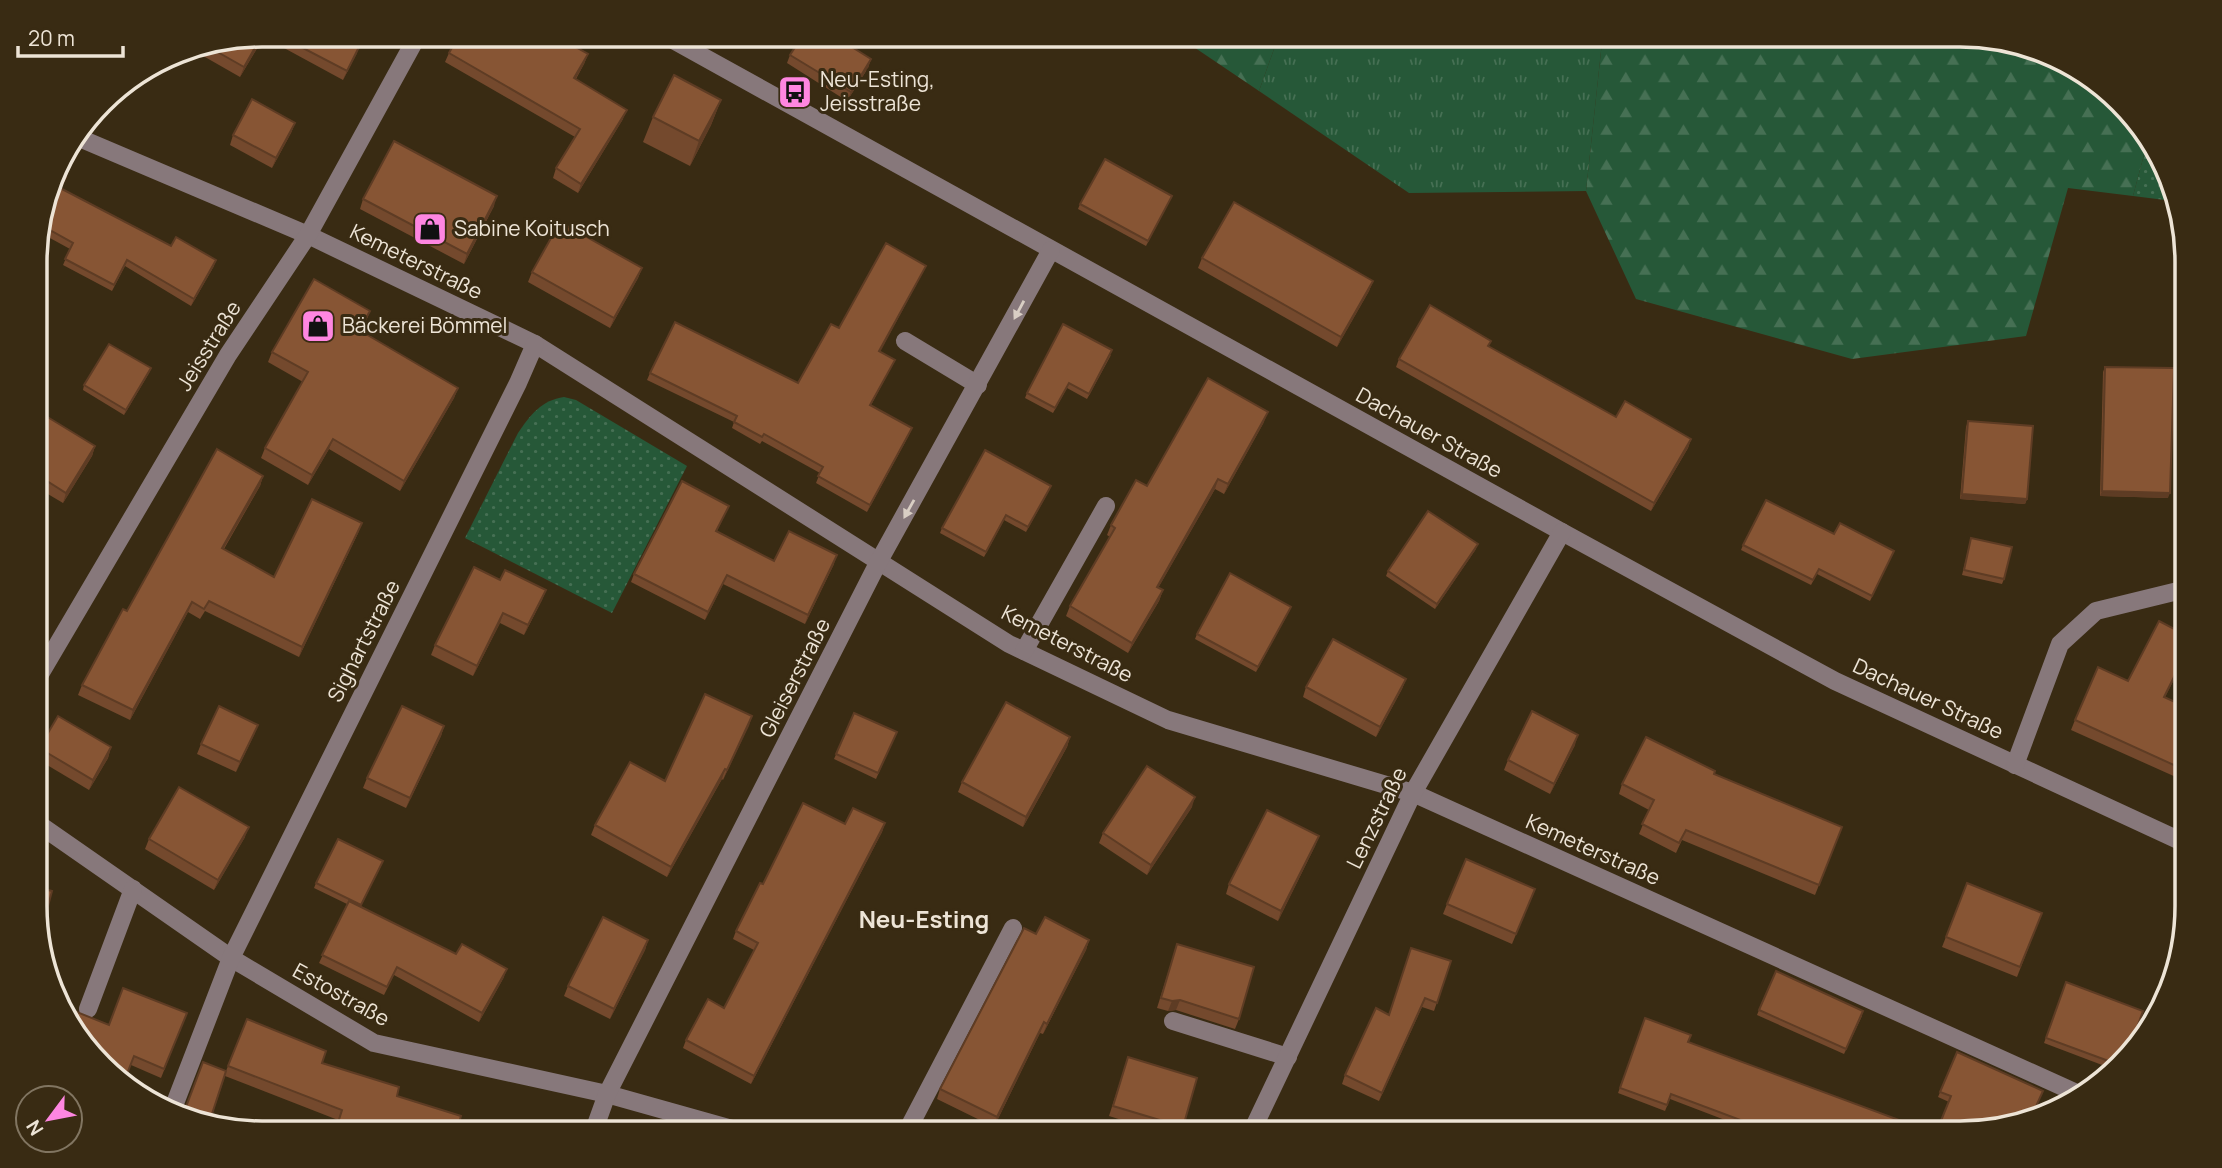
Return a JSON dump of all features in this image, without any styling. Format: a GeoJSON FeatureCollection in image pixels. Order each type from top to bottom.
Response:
{"type":"FeatureCollection","features":[{"type":"Feature","properties":{"kind":"street","name":"Jeisstraße"},"geometry":{"type":"LineString","coordinates":[[47,662],[228,355],[308,235],[411,47]]}},
{"type":"Feature","properties":{"kind":"street","name":"Dachauer Straße"},"geometry":{"type":"LineString","coordinates":[[686,47],[1835,681],[2175,838]]}},
{"type":"Feature","properties":{"kind":"street","name":"Kemeterstraße"},"geometry":{"type":"LineString","coordinates":[[86,141],[308,235],[534,344],[1024,651],[1168,720],[1413,793],[2070,1090]]}},
{"type":"Feature","properties":{"kind":"street","name":"Gleiserstraße"},"geometry":{"type":"LineString","coordinates":[[597,1121],[607,1094],[880,561],[1051,250]]}},
{"type":"Feature","properties":{"kind":"street"},"geometry":{"type":"LineString","coordinates":[[905,341],[978,385]]}},
{"type":"Feature","properties":{"kind":"street","name":"Sighartstraße"},"geometry":{"type":"LineString","coordinates":[[175,1102],[232,958],[512,395],[534,344]]}},
{"type":"Feature","properties":{"kind":"street"},"geometry":{"type":"LineString","coordinates":[[1024,651],[1106,506]]}},
{"type":"Feature","properties":{"kind":"street","name":"Lenzstraße"},"geometry":{"type":"LineString","coordinates":[[1257,1120],[1413,793],[1562,532]]}},
{"type":"Feature","properties":{"kind":"street"},"geometry":{"type":"LineString","coordinates":[[2015,765],[2060,644],[2096,611],[2175,592]]}},
{"type":"Feature","properties":{"kind":"street","name":"Estostraße"},"geometry":{"type":"LineString","coordinates":[[47,830],[232,958],[374,1043],[607,1094],[702,1121]]}},
{"type":"Feature","properties":{"kind":"street"},"geometry":{"type":"LineString","coordinates":[[88,1009],[132,889]]}},
{"type":"Feature","properties":{"kind":"street"},"geometry":{"type":"LineString","coordinates":[[912,1121],[1013,928]]}},
{"type":"Feature","properties":{"kind":"street"},"geometry":{"type":"LineString","coordinates":[[1173,1021],[1288,1057]]}},
{"type":"Feature","properties":{"kind":"green space"},"geometry":{"type":"Polygon","coordinates":[[[1194,47],[1275,47],[1259,91],[1194,47]]]}},
{"type":"Feature","properties":{"kind":"green space"},"geometry":{"type":"Polygon","coordinates":[[[1275,47],[1601,47],[1586,191],[1409,193],[1259,91],[1275,47]]]}},
{"type":"Feature","properties":{"kind":"green space"},"geometry":{"type":"Polygon","coordinates":[[[1601,47],[1960,47],[2002,51],[2055,69],[2079,83],[2121,120],[2145,153],[2133,196],[2068,188],[2026,336],[1852,359],[1636,299],[1586,191],[1601,47]]]}},
{"type":"Feature","properties":{"kind":"green space"},"geometry":{"type":"Polygon","coordinates":[[[2145,153],[2165,200],[2133,196],[2145,153]]]}},
{"type":"Feature","properties":{"kind":"green space"},"geometry":{"type":"Polygon","coordinates":[[[564,397],[576,400],[687,466],[612,613],[465,538],[518,433],[532,414],[543,405],[564,397]]]}},
{"type":"Feature","properties":{"kind":"building"},"geometry":{"type":"Polygon","coordinates":[[[301,47],[359,47],[347,71],[301,47]]]}},
{"type":"Feature","properties":{"kind":"building"},"geometry":{"type":"Polygon","coordinates":[[[452,47],[575,47],[588,54],[574,78],[627,110],[581,184],[556,168],[580,129],[449,53],[452,47]]]}},
{"type":"Feature","properties":{"kind":"building"},"geometry":{"type":"Polygon","coordinates":[[[795,47],[852,47],[871,59],[851,92],[790,55],[795,47]]]}},
{"type":"Feature","properties":{"kind":"building"},"geometry":{"type":"Polygon","coordinates":[[[255,48],[244,67],[217,52],[255,48]]]}},
{"type":"Feature","properties":{"kind":"building"},"geometry":{"type":"Polygon","coordinates":[[[674,75],[721,100],[699,141],[653,117],[674,75]]]}},
{"type":"Feature","properties":{"kind":"building"},"geometry":{"type":"Polygon","coordinates":[[[252,99],[295,123],[276,158],[233,135],[252,99]]]}},
{"type":"Feature","properties":{"kind":"building"},"geometry":{"type":"Polygon","coordinates":[[[394,141],[497,196],[467,254],[363,199],[394,141]]]}},
{"type":"Feature","properties":{"kind":"building"},"geometry":{"type":"Polygon","coordinates":[[[1105,159],[1172,196],[1148,241],[1080,204],[1105,159]]]}},
{"type":"Feature","properties":{"kind":"building"},"geometry":{"type":"Polygon","coordinates":[[[61,189],[171,246],[176,237],[216,260],[194,299],[127,260],[114,285],[65,259],[73,243],[50,230],[61,189]]]}},
{"type":"Feature","properties":{"kind":"building"},"geometry":{"type":"Polygon","coordinates":[[[1234,202],[1373,281],[1341,337],[1202,258],[1234,202]]]}},
{"type":"Feature","properties":{"kind":"building"},"geometry":{"type":"Polygon","coordinates":[[[560,222],[642,268],[614,318],[532,272],[560,222]]]}},
{"type":"Feature","properties":{"kind":"building"},"geometry":{"type":"Polygon","coordinates":[[[886,243],[926,266],[879,351],[895,360],[870,405],[912,428],[870,505],[818,476],[823,467],[764,434],[762,437],[734,422],[737,416],[650,373],[675,322],[798,383],[831,324],[839,328],[886,243]]]}},
{"type":"Feature","properties":{"kind":"building"},"geometry":{"type":"Polygon","coordinates":[[[314,279],[370,311],[359,330],[458,388],[404,481],[333,439],[312,475],[265,448],[308,372],[272,352],[314,279]]]}},
{"type":"Feature","properties":{"kind":"building"},"geometry":{"type":"Polygon","coordinates":[[[1430,305],[1491,341],[1488,346],[1616,417],[1625,401],[1691,439],[1654,503],[1399,359],[1430,305]]]}},
{"type":"Feature","properties":{"kind":"building"},"geometry":{"type":"Polygon","coordinates":[[[1063,324],[1112,350],[1089,394],[1069,383],[1055,408],[1027,393],[1063,324]]]}},
{"type":"Feature","properties":{"kind":"building"},"geometry":{"type":"Polygon","coordinates":[[[109,344],[151,368],[126,410],[84,385],[109,344]]]}},
{"type":"Feature","properties":{"kind":"building"},"geometry":{"type":"Polygon","coordinates":[[[2105,367],[2174,368],[2170,493],[2102,491],[2105,367]]]}},
{"type":"Feature","properties":{"kind":"building"},"geometry":{"type":"Polygon","coordinates":[[[1208,378],[1268,412],[1228,484],[1218,479],[1157,587],[1163,590],[1132,643],[1070,606],[1115,528],[1111,525],[1136,480],[1147,486],[1208,378]]]}},
{"type":"Feature","properties":{"kind":"building"},"geometry":{"type":"Polygon","coordinates":[[[48,417],[95,446],[66,493],[48,481],[48,417]]]}},
{"type":"Feature","properties":{"kind":"building"},"geometry":{"type":"Polygon","coordinates":[[[1968,421],[2033,426],[2027,499],[1962,494],[1968,421]]]}},
{"type":"Feature","properties":{"kind":"building"},"geometry":{"type":"Polygon","coordinates":[[[217,449],[263,476],[222,548],[274,577],[312,499],[362,523],[302,647],[209,601],[204,609],[192,602],[133,710],[82,685],[123,609],[127,611],[217,449]]]}},
{"type":"Feature","properties":{"kind":"building"},"geometry":{"type":"Polygon","coordinates":[[[985,450],[1051,486],[1028,527],[1006,515],[986,552],[942,528],[985,450]]]}},
{"type":"Feature","properties":{"kind":"building"},"geometry":{"type":"Polygon","coordinates":[[[682,481],[729,506],[716,531],[774,561],[789,531],[837,555],[808,615],[727,575],[708,612],[634,574],[682,481]]]}},
{"type":"Feature","properties":{"kind":"building"},"geometry":{"type":"Polygon","coordinates":[[[1766,500],[1834,534],[1840,523],[1894,551],[1872,596],[1819,569],[1813,580],[1743,545],[1766,500]]]}},
{"type":"Feature","properties":{"kind":"building"},"geometry":{"type":"Polygon","coordinates":[[[1428,511],[1478,544],[1437,604],[1388,571],[1428,511]]]}},
{"type":"Feature","properties":{"kind":"building"},"geometry":{"type":"Polygon","coordinates":[[[1971,538],[2012,547],[2004,579],[1964,570],[1971,538]]]}},
{"type":"Feature","properties":{"kind":"building"},"geometry":{"type":"Polygon","coordinates":[[[474,567],[500,580],[505,570],[546,590],[528,625],[503,613],[477,666],[435,645],[474,567]]]}},
{"type":"Feature","properties":{"kind":"building"},"geometry":{"type":"Polygon","coordinates":[[[1230,573],[1291,607],[1258,667],[1197,634],[1230,573]]]}},
{"type":"Feature","properties":{"kind":"building"},"geometry":{"type":"Polygon","coordinates":[[[2159,621],[2175,629],[2175,675],[2164,697],[2175,702],[2175,766],[2075,720],[2098,667],[2128,681],[2159,621]]]}},
{"type":"Feature","properties":{"kind":"building"},"geometry":{"type":"Polygon","coordinates":[[[1333,639],[1406,679],[1380,727],[1306,687],[1333,639]]]}},
{"type":"Feature","properties":{"kind":"building"},"geometry":{"type":"Polygon","coordinates":[[[705,694],[752,716],[727,770],[725,769],[671,867],[595,825],[630,762],[665,781],[705,694]]]}},
{"type":"Feature","properties":{"kind":"building"},"geometry":{"type":"Polygon","coordinates":[[[1006,702],[1070,737],[1026,817],[962,782],[1006,702]]]}},
{"type":"Feature","properties":{"kind":"building"},"geometry":{"type":"Polygon","coordinates":[[[219,706],[258,725],[240,762],[201,744],[219,706]]]}},
{"type":"Feature","properties":{"kind":"building"},"geometry":{"type":"Polygon","coordinates":[[[402,706],[444,726],[410,798],[367,778],[402,706]]]}},
{"type":"Feature","properties":{"kind":"building"},"geometry":{"type":"Polygon","coordinates":[[[1532,711],[1578,735],[1554,784],[1508,760],[1532,711]]]}},
{"type":"Feature","properties":{"kind":"building"},"geometry":{"type":"Polygon","coordinates":[[[854,713],[897,732],[878,773],[836,754],[854,713]]]}},
{"type":"Feature","properties":{"kind":"building"},"geometry":{"type":"Polygon","coordinates":[[[58,716],[111,747],[93,780],[47,753],[47,734],[58,716]]]}},
{"type":"Feature","properties":{"kind":"building"},"geometry":{"type":"Polygon","coordinates":[[[1646,737],[1715,771],[1714,774],[1842,827],[1819,885],[1686,830],[1679,843],[1642,824],[1654,800],[1622,784],[1646,737]]]}},
{"type":"Feature","properties":{"kind":"building"},"geometry":{"type":"Polygon","coordinates":[[[1147,766],[1195,797],[1151,865],[1103,833],[1147,766]]]}},
{"type":"Feature","properties":{"kind":"building"},"geometry":{"type":"Polygon","coordinates":[[[179,787],[249,827],[218,880],[149,839],[179,787]]]}},
{"type":"Feature","properties":{"kind":"building"},"geometry":{"type":"Polygon","coordinates":[[[803,803],[845,824],[853,808],[885,823],[754,1076],[686,1040],[708,999],[724,1008],[758,943],[736,931],[760,883],[763,884],[803,803]]]}},
{"type":"Feature","properties":{"kind":"building"},"geometry":{"type":"Polygon","coordinates":[[[1267,810],[1319,836],[1281,911],[1229,884],[1267,810]]]}},
{"type":"Feature","properties":{"kind":"building"},"geometry":{"type":"Polygon","coordinates":[[[338,839],[383,861],[361,905],[316,883],[338,839]]]}},
{"type":"Feature","properties":{"kind":"building"},"geometry":{"type":"Polygon","coordinates":[[[1466,859],[1535,889],[1516,934],[1447,904],[1466,859]]]}},
{"type":"Feature","properties":{"kind":"building"},"geometry":{"type":"Polygon","coordinates":[[[1967,883],[2042,913],[2020,967],[1946,937],[1967,883]]]}},
{"type":"Feature","properties":{"kind":"building"},"geometry":{"type":"Polygon","coordinates":[[[47,890],[52,891],[47,909],[47,890]]]}},
{"type":"Feature","properties":{"kind":"building"},"geometry":{"type":"Polygon","coordinates":[[[349,901],[456,954],[462,944],[507,969],[482,1013],[397,967],[387,987],[322,955],[349,901]]]}},
{"type":"Feature","properties":{"kind":"building"},"geometry":{"type":"Polygon","coordinates":[[[603,917],[648,940],[614,1009],[568,986],[603,917]]]}},
{"type":"Feature","properties":{"kind":"building"},"geometry":{"type":"Polygon","coordinates":[[[1045,917],[1089,940],[1047,1024],[1044,1022],[997,1117],[940,1089],[1024,928],[1036,934],[1045,917]]]}},
{"type":"Feature","properties":{"kind":"building"},"geometry":{"type":"Polygon","coordinates":[[[1177,944],[1254,967],[1239,1019],[1180,1000],[1161,998],[1177,944]]]}},
{"type":"Feature","properties":{"kind":"building"},"geometry":{"type":"Polygon","coordinates":[[[1411,948],[1451,961],[1437,1003],[1425,998],[1382,1093],[1345,1075],[1376,1008],[1389,1015],[1411,948]]]}},
{"type":"Feature","properties":{"kind":"building"},"geometry":{"type":"Polygon","coordinates":[[[1776,971],[1863,1011],[1846,1049],[1759,1010],[1776,971]]]}},
{"type":"Feature","properties":{"kind":"building"},"geometry":{"type":"Polygon","coordinates":[[[2066,982],[2143,1011],[2137,1028],[2108,1061],[2046,1038],[2066,982]]]}},
{"type":"Feature","properties":{"kind":"building"},"geometry":{"type":"Polygon","coordinates":[[[123,988],[187,1013],[164,1069],[134,1056],[127,1073],[92,1037],[75,1011],[109,1025],[123,988]]]}},
{"type":"Feature","properties":{"kind":"building"},"geometry":{"type":"Polygon","coordinates":[[[1645,1018],[1691,1035],[1688,1042],[1899,1120],[1741,1120],[1671,1094],[1667,1105],[1620,1088],[1645,1018]]]}},
{"type":"Feature","properties":{"kind":"building"},"geometry":{"type":"Polygon","coordinates":[[[247,1019],[326,1051],[322,1063],[399,1087],[397,1096],[461,1116],[460,1121],[339,1121],[342,1110],[228,1066],[247,1019]]]}},
{"type":"Feature","properties":{"kind":"building"},"geometry":{"type":"Polygon","coordinates":[[[1957,1052],[2043,1091],[2036,1106],[2002,1117],[1974,1120],[1941,1120],[1951,1096],[1940,1092],[1957,1052]]]}},
{"type":"Feature","properties":{"kind":"building"},"geometry":{"type":"Polygon","coordinates":[[[1128,1057],[1197,1078],[1185,1120],[1161,1120],[1113,1106],[1128,1057]]]}},
{"type":"Feature","properties":{"kind":"building"},"geometry":{"type":"Polygon","coordinates":[[[203,1062],[226,1071],[212,1114],[186,1106],[203,1062]]]}},
{"type":"Feature","properties":{"kind":"place","name":"Neu-Esting, Jeisstraße"},"geometry":{"type":"Point","coordinates":[795,92]}},
{"type":"Feature","properties":{"kind":"place","name":"Sabine Koitusch"},"geometry":{"type":"Point","coordinates":[430,229]}},
{"type":"Feature","properties":{"kind":"place","name":"Bäckerei Bömmel"},"geometry":{"type":"Point","coordinates":[318,326]}},
{"type":"Feature","properties":{"kind":"district","name":"Neu-Esting"},"geometry":{"type":"Point","coordinates":[924,920]}}]}
